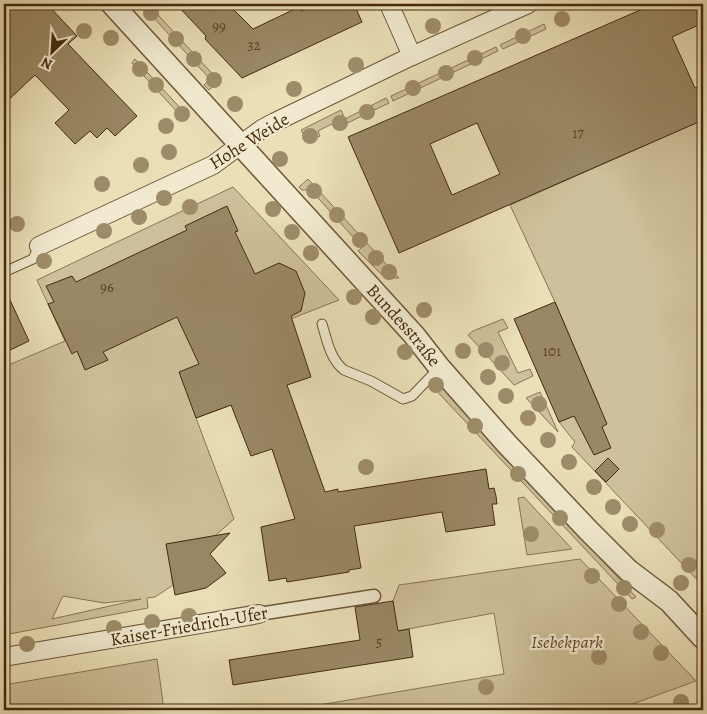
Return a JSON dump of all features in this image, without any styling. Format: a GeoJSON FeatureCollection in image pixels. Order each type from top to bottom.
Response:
{"type":"FeatureCollection","features":[{"type":"Feature","properties":{"kind":"street","name":"Bundesstraße"},"geometry":{"type":"LineString","coordinates":[[112,4],[414,335],[439,367],[506,443],[612,555],[628,570],[669,601],[703,638]]}},
{"type":"Feature","properties":{"kind":"street"},"geometry":{"type":"LineString","coordinates":[[389,4],[412,56]]}},
{"type":"Feature","properties":{"kind":"street","name":"Hohe Weide"},"geometry":{"type":"LineString","coordinates":[[39,246],[199,172],[275,122],[412,56],[528,4]]}},
{"type":"Feature","properties":{"kind":"street","name":"Kaiser-Friedrich-Ufer"},"geometry":{"type":"LineString","coordinates":[[4,657],[374,596]]}},
{"type":"Feature","properties":{"kind":"lane","name":"Hohe Weide"},"geometry":{"type":"LineString","coordinates":[[4,272],[33,259],[39,246]]}},
{"type":"Feature","properties":{"kind":"lane"},"geometry":{"type":"LineString","coordinates":[[322,324],[333,357],[339,366],[382,386],[403,399],[412,396],[439,367]]}},
{"type":"Feature","properties":{"kind":"green space"},"geometry":{"type":"Polygon","coordinates":[[[141,4],[148,4],[219,81],[209,90],[204,85],[210,79],[141,4]]]}},
{"type":"Feature","properties":{"kind":"green space"},"geometry":{"type":"Polygon","coordinates":[[[544,24],[546,29],[503,49],[500,45],[544,24]]]}},
{"type":"Feature","properties":{"kind":"green space"},"geometry":{"type":"Polygon","coordinates":[[[496,47],[498,51],[393,101],[391,96],[496,47]]]}},
{"type":"Feature","properties":{"kind":"green space"},"geometry":{"type":"Polygon","coordinates":[[[135,59],[184,112],[180,115],[132,63],[135,59]]]}},
{"type":"Feature","properties":{"kind":"green space"},"geometry":{"type":"Polygon","coordinates":[[[386,98],[389,103],[335,129],[332,124],[318,131],[320,136],[308,142],[301,130],[341,110],[345,119],[386,98]]]}},
{"type":"Feature","properties":{"kind":"green space"},"geometry":{"type":"Polygon","coordinates":[[[703,120],[703,586],[572,447],[575,442],[559,422],[599,405],[555,302],[510,205],[703,120]]]}},
{"type":"Feature","properties":{"kind":"green space"},"geometry":{"type":"Polygon","coordinates":[[[308,179],[399,278],[387,278],[381,274],[358,251],[362,247],[311,190],[302,190],[299,187],[308,179]]]}},
{"type":"Feature","properties":{"kind":"green space"},"geometry":{"type":"Polygon","coordinates":[[[233,187],[339,300],[242,338],[261,394],[196,418],[234,519],[215,536],[167,544],[173,585],[155,597],[147,598],[148,608],[4,635],[4,367],[65,341],[37,280],[233,187]],[[63,596],[52,619],[141,599],[104,603],[63,596]]]}},
{"type":"Feature","properties":{"kind":"green space"},"geometry":{"type":"Polygon","coordinates":[[[503,319],[508,328],[498,332],[518,373],[530,369],[533,376],[514,385],[468,335],[473,331],[503,319]]]}},
{"type":"Feature","properties":{"kind":"green space"},"geometry":{"type":"Polygon","coordinates":[[[435,380],[636,597],[632,599],[430,384],[435,380]]]}},
{"type":"Feature","properties":{"kind":"green space"},"geometry":{"type":"Polygon","coordinates":[[[540,392],[558,432],[526,398],[540,392]]]}},
{"type":"Feature","properties":{"kind":"green space"},"geometry":{"type":"Polygon","coordinates":[[[524,497],[572,549],[527,555],[518,498],[524,497]]]}},
{"type":"Feature","properties":{"kind":"green space","name":"Isebekpark"},"geometry":{"type":"Polygon","coordinates":[[[580,559],[696,681],[616,710],[289,710],[504,674],[494,613],[397,631],[393,601],[399,585],[580,559]]]}},
{"type":"Feature","properties":{"kind":"green space"},"geometry":{"type":"Polygon","coordinates":[[[157,659],[164,710],[4,710],[4,685],[157,659]]]}},
{"type":"Feature","properties":{"kind":"building"},"geometry":{"type":"Polygon","coordinates":[[[4,4],[47,4],[77,36],[68,44],[137,116],[115,136],[107,128],[97,138],[90,131],[75,144],[55,123],[69,110],[35,75],[4,104],[4,4]]]}},
{"type":"Feature","properties":{"kind":"building"},"geometry":{"type":"Polygon","coordinates":[[[176,4],[228,4],[253,29],[299,7],[301,11],[316,4],[354,4],[362,22],[242,78],[205,39],[206,36],[176,4]]]}},
{"type":"Feature","properties":{"kind":"building"},"geometry":{"type":"Polygon","coordinates":[[[654,4],[703,4],[703,23],[672,37],[695,88],[703,85],[703,120],[399,253],[348,137],[654,4]],[[477,123],[430,144],[452,195],[500,174],[477,123]]]}},
{"type":"Feature","properties":{"kind":"building"},"geometry":{"type":"Polygon","coordinates":[[[227,206],[238,231],[235,232],[255,274],[279,263],[296,271],[305,293],[301,311],[291,316],[311,377],[287,385],[325,492],[338,489],[338,492],[486,469],[489,489],[494,488],[496,496],[497,504],[492,504],[495,525],[446,532],[442,512],[354,526],[361,568],[349,570],[349,572],[287,582],[286,578],[269,581],[261,527],[295,519],[272,449],[251,456],[231,405],[196,418],[179,372],[199,364],[177,317],[103,352],[108,360],[85,370],[77,351],[72,354],[48,304],[54,302],[46,286],[72,276],[76,282],[187,230],[185,226],[227,206]]]}},
{"type":"Feature","properties":{"kind":"building"},"geometry":{"type":"Polygon","coordinates":[[[4,287],[29,341],[4,353],[4,287]]]}},
{"type":"Feature","properties":{"kind":"building"},"geometry":{"type":"Polygon","coordinates":[[[555,302],[607,424],[602,427],[611,448],[594,455],[574,416],[559,422],[514,319],[555,302]]]}},
{"type":"Feature","properties":{"kind":"building"},"geometry":{"type":"Polygon","coordinates":[[[608,458],[619,469],[606,482],[595,471],[608,458]]]}},
{"type":"Feature","properties":{"kind":"building"},"geometry":{"type":"Polygon","coordinates":[[[230,533],[210,554],[226,573],[206,588],[175,595],[166,544],[230,533]]]}},
{"type":"Feature","properties":{"kind":"building"},"geometry":{"type":"Polygon","coordinates":[[[393,601],[398,631],[409,629],[413,657],[233,685],[229,660],[360,640],[355,607],[393,601]]]}}]}
